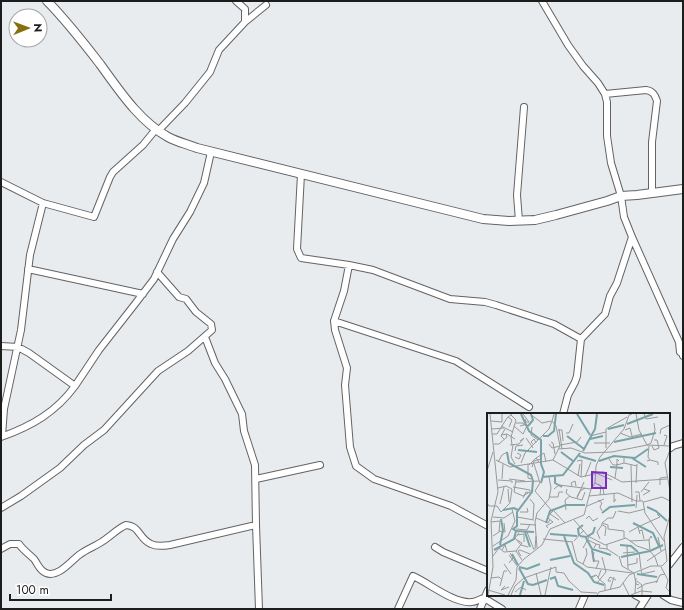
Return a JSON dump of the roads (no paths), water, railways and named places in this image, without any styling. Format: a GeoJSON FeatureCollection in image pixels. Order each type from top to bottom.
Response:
{"type":"FeatureCollection","features":[{"type":"Feature","properties":{"kind":"main road"},"geometry":{"type":"LineString","coordinates":[[47,1],[65,20],[126,99],[157,130],[177,141],[211,152],[484,220],[535,220],[608,201],[621,196],[683,189]]}},
{"type":"Feature","properties":{"kind":"street"},"geometry":{"type":"LineString","coordinates":[[236,1],[245,9],[245,22]]}},
{"type":"Feature","properties":{"kind":"street"},"geometry":{"type":"LineString","coordinates":[[542,1],[568,45],[583,66],[598,83],[604,94],[606,102],[610,163],[621,196],[624,217],[679,342],[682,353]]}},
{"type":"Feature","properties":{"kind":"street"},"geometry":{"type":"LineString","coordinates":[[1,182],[43,203],[94,217],[113,172],[143,145],[185,103],[210,72],[219,50],[245,22],[266,5]]}},
{"type":"Feature","properties":{"kind":"street"},"geometry":{"type":"LineString","coordinates":[[604,94],[646,90],[655,95],[657,101],[652,142],[651,180],[652,190],[656,193]]}},
{"type":"Feature","properties":{"kind":"street"},"geometry":{"type":"LineString","coordinates":[[519,221],[517,195],[524,107]]}},
{"type":"Feature","properties":{"kind":"street"},"geometry":{"type":"LineString","coordinates":[[43,203],[28,269],[18,347],[4,409],[2,437],[41,419],[65,400],[99,350],[143,294],[154,279],[173,239],[190,212],[204,182],[211,152]]}},
{"type":"Feature","properties":{"kind":"street"},"geometry":{"type":"LineString","coordinates":[[302,174],[297,249],[300,258],[373,270],[450,299],[496,304],[554,324],[581,339]]}},
{"type":"Feature","properties":{"kind":"street"},"geometry":{"type":"LineString","coordinates":[[563,413],[568,395],[577,376],[581,339],[605,314],[610,296],[617,282],[632,237]]}},
{"type":"Feature","properties":{"kind":"street"},"geometry":{"type":"LineString","coordinates":[[349,265],[344,291],[334,321],[335,330],[347,368],[345,385],[350,447],[356,466],[374,479],[451,506],[487,525]]}},
{"type":"Feature","properties":{"kind":"street"},"geometry":{"type":"LineString","coordinates":[[28,269],[143,294]]}},
{"type":"Feature","properties":{"kind":"street"},"geometry":{"type":"LineString","coordinates":[[1,508],[21,496],[60,468],[84,445],[104,430],[158,371],[205,337],[212,330],[211,324],[196,312],[186,299],[179,297],[157,272]]}},
{"type":"Feature","properties":{"kind":"street"},"geometry":{"type":"LineString","coordinates":[[334,321],[456,360],[529,407]]}},
{"type":"Feature","properties":{"kind":"street"},"geometry":{"type":"LineString","coordinates":[[205,337],[214,363],[225,379],[242,414],[244,431],[254,458],[256,479],[259,609]]}},
{"type":"Feature","properties":{"kind":"street"},"geometry":{"type":"LineString","coordinates":[[1,346],[18,347],[29,353],[75,386]]}},
{"type":"Feature","properties":{"kind":"street"},"geometry":{"type":"LineString","coordinates":[[670,448],[683,443]]}},
{"type":"Feature","properties":{"kind":"street"},"geometry":{"type":"LineString","coordinates":[[256,479],[320,465]]}},
{"type":"Feature","properties":{"kind":"street"},"geometry":{"type":"LineString","coordinates":[[1,549],[10,544],[19,544],[24,551],[34,559],[40,569],[50,574],[66,567],[81,553],[102,542],[126,525],[135,528],[145,540],[150,544],[157,546],[170,545],[256,525]]}},
{"type":"Feature","properties":{"kind":"street"},"geometry":{"type":"LineString","coordinates":[[436,547],[443,552],[487,571]]}},
{"type":"Feature","properties":{"kind":"street"},"geometry":{"type":"LineString","coordinates":[[670,564],[683,547]]}},
{"type":"Feature","properties":{"kind":"street"},"geometry":{"type":"LineString","coordinates":[[398,609],[413,576],[426,582],[450,598],[471,602],[484,598],[502,609]]}},
{"type":"Feature","properties":{"kind":"street"},"geometry":{"type":"LineString","coordinates":[[480,609],[487,592]]}},
{"type":"Feature","properties":{"kind":"street"},"geometry":{"type":"LineString","coordinates":[[579,609],[585,596]]}},
{"type":"Feature","properties":{"kind":"street"},"geometry":{"type":"LineString","coordinates":[[665,596],[671,600],[683,603]]}},
{"type":"Feature","properties":{"kind":"street"},"geometry":{"type":"LineString","coordinates":[[639,609],[646,598]]}}]}
